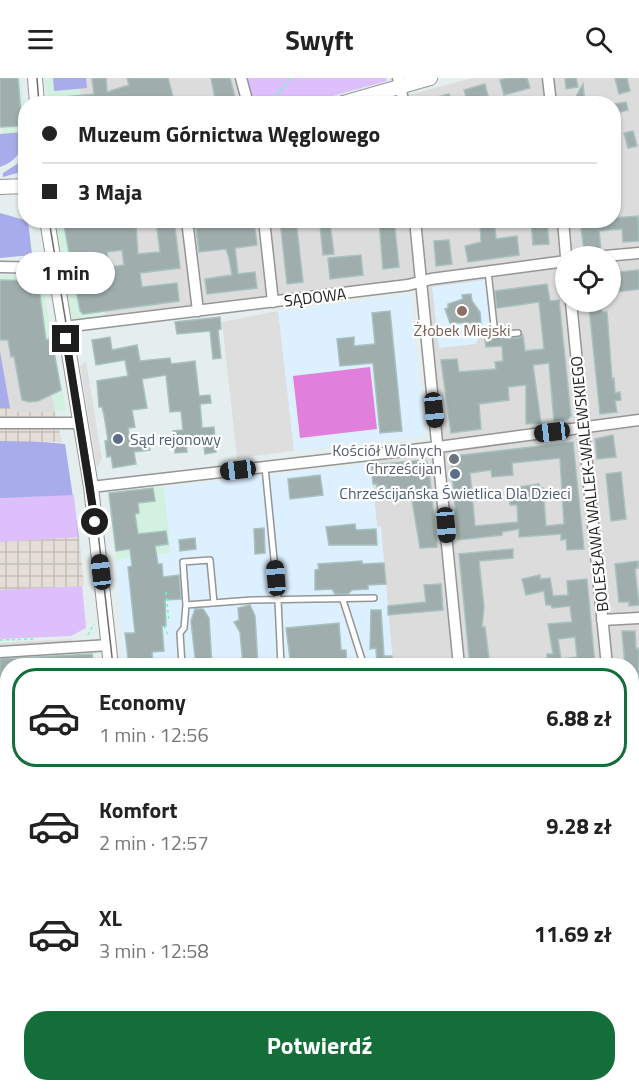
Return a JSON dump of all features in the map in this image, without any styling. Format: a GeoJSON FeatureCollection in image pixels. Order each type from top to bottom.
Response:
{"type":"FeatureCollection","features":[{"type":"Feature","properties":{"kind":"street"},"geometry":{"type":"LineString","coordinates":[[35,78],[36,96]]}},
{"type":"Feature","properties":{"kind":"street"},"geometry":{"type":"LineString","coordinates":[[241,78],[246,96]]}},
{"type":"Feature","properties":{"kind":"street"},"geometry":{"type":"LineString","coordinates":[[361,96],[399,82],[430,78]]}},
{"type":"Feature","properties":{"kind":"street"},"geometry":{"type":"LineString","coordinates":[[548,78],[549,96]]}},
{"type":"Feature","properties":{"kind":"street"},"geometry":{"type":"LineString","coordinates":[[0,187],[18,186]]}},
{"type":"Feature","properties":{"kind":"street"},"geometry":{"type":"LineString","coordinates":[[48,228],[91,487],[110,658]]}},
{"type":"Feature","properties":{"kind":"street"},"geometry":{"type":"LineString","coordinates":[[188,228],[198,311]]}},
{"type":"Feature","properties":{"kind":"street"},"geometry":{"type":"LineString","coordinates":[[265,228],[273,302]]}},
{"type":"Feature","properties":{"kind":"street"},"geometry":{"type":"LineString","coordinates":[[416,228],[458,658]]}},
{"type":"Feature","properties":{"kind":"street"},"geometry":{"type":"LineString","coordinates":[[564,228],[569,246]]}},
{"type":"Feature","properties":{"kind":"street"},"geometry":{"type":"LineString","coordinates":[[621,253],[639,253]]}},
{"type":"Feature","properties":{"kind":"street","name":"SĄDOWA"},"geometry":{"type":"LineString","coordinates":[[64,327],[273,302],[488,271],[555,266]]}},
{"type":"Feature","properties":{"kind":"street"},"geometry":{"type":"LineString","coordinates":[[0,267],[54,268]]}},
{"type":"Feature","properties":{"kind":"street","name":"BOLESŁAWA WALLEK-WALEWSKIEGO"},"geometry":{"type":"LineString","coordinates":[[569,312],[584,428],[606,658]]}},
{"type":"Feature","properties":{"kind":"street"},"geometry":{"type":"LineString","coordinates":[[91,487],[438,447],[639,420]]}},
{"type":"Feature","properties":{"kind":"street"},"geometry":{"type":"LineString","coordinates":[[0,423],[80,423]]}},
{"type":"Feature","properties":{"kind":"street"},"geometry":{"type":"LineString","coordinates":[[602,620],[639,618]]}},
{"type":"Feature","properties":{"kind":"street"},"geometry":{"type":"LineString","coordinates":[[0,652],[109,645]]}},
{"type":"Feature","properties":{"kind":"lane"},"geometry":{"type":"LineString","coordinates":[[488,271],[495,335],[518,333]]}},
{"type":"Feature","properties":{"kind":"lane"},"geometry":{"type":"LineString","coordinates":[[265,467],[278,600],[281,658]]}},
{"type":"Feature","properties":{"kind":"lane"},"geometry":{"type":"LineString","coordinates":[[182,658],[180,633],[184,628],[186,605],[183,562],[210,560],[214,603]]}},
{"type":"Feature","properties":{"kind":"lane"},"geometry":{"type":"LineString","coordinates":[[186,605],[374,598]]}},
{"type":"Feature","properties":{"kind":"lane"},"geometry":{"type":"LineString","coordinates":[[343,600],[361,658]]}},
{"type":"Feature","properties":{"kind":"path"},"geometry":{"type":"LineString","coordinates":[[275,96],[290,78]]}},
{"type":"Feature","properties":{"kind":"path"},"geometry":{"type":"LineString","coordinates":[[165,622],[170,622],[166,592]]}},
{"type":"Feature","properties":{"kind":"path"},"geometry":{"type":"LineString","coordinates":[[83,636],[92,632],[94,622]]}},
{"type":"Feature","properties":{"kind":"path"},"geometry":{"type":"LineString","coordinates":[[164,626],[168,634]]}},
{"type":"Feature","properties":{"kind":"path"},"geometry":{"type":"LineString","coordinates":[[0,640],[35,639]]}},
{"type":"Feature","properties":{"kind":"shaded area"},"geometry":{"type":"Polygon","coordinates":[[[0,78],[21,78],[22,96],[18,96],[18,133],[3,134],[0,78]]]}},
{"type":"Feature","properties":{"kind":"shaded area"},"geometry":{"type":"Polygon","coordinates":[[[45,78],[79,78],[80,96],[47,96],[45,78]]]}},
{"type":"Feature","properties":{"kind":"shaded area"},"geometry":{"type":"Polygon","coordinates":[[[53,78],[86,78],[87,88],[54,91],[53,78]]]}},
{"type":"Feature","properties":{"kind":"shaded area"},"geometry":{"type":"Polygon","coordinates":[[[79,78],[246,78],[251,96],[80,96],[79,78]]]}},
{"type":"Feature","properties":{"kind":"shaded area"},"geometry":{"type":"Polygon","coordinates":[[[246,78],[386,78],[387,81],[332,96],[251,96],[246,78]]]}},
{"type":"Feature","properties":{"kind":"shaded area"},"geometry":{"type":"Polygon","coordinates":[[[473,78],[639,78],[639,658],[392,658],[381,527],[377,527],[370,451],[432,442],[415,279],[105,315],[91,228],[621,228],[621,96],[405,96],[473,78]]]}},
{"type":"Feature","properties":{"kind":"shaded area"},"geometry":{"type":"Polygon","coordinates":[[[18,132],[18,154],[11,162],[0,167],[0,134],[18,132]]]}},
{"type":"Feature","properties":{"kind":"shaded area"},"geometry":{"type":"Polygon","coordinates":[[[18,163],[18,173],[3,177],[3,173],[18,163]]]}},
{"type":"Feature","properties":{"kind":"shaded area"},"geometry":{"type":"Polygon","coordinates":[[[0,213],[18,218],[18,228],[29,228],[32,255],[0,258],[0,213]]]}},
{"type":"Feature","properties":{"kind":"shaded area"},"geometry":{"type":"Polygon","coordinates":[[[56,228],[91,228],[105,315],[72,319],[56,228]]]}},
{"type":"Feature","properties":{"kind":"shaded area"},"geometry":{"type":"Polygon","coordinates":[[[177,228],[185,228],[194,300],[186,301],[177,228]]]}},
{"type":"Feature","properties":{"kind":"shaded area"},"geometry":{"type":"Polygon","coordinates":[[[0,275],[41,276],[66,410],[55,412],[40,332],[0,304],[0,275]]]}},
{"type":"Feature","properties":{"kind":"shaded area","name":"Żłobek Miejski"},"geometry":{"type":"Polygon","coordinates":[[[485,280],[492,335],[480,337],[475,344],[439,348],[432,287],[485,280]]]}},
{"type":"Feature","properties":{"kind":"shaded area"},"geometry":{"type":"Polygon","coordinates":[[[410,295],[425,436],[294,451],[278,311],[410,295]]]}},
{"type":"Feature","properties":{"kind":"shaded area"},"geometry":{"type":"Polygon","coordinates":[[[0,304],[40,331],[55,412],[10,412],[0,351],[0,304]]]}},
{"type":"Feature","properties":{"kind":"shaded area"},"geometry":{"type":"Polygon","coordinates":[[[278,311],[294,451],[237,458],[222,322],[278,311]]]}},
{"type":"Feature","properties":{"kind":"shaded area"},"geometry":{"type":"Polygon","coordinates":[[[0,351],[10,408],[10,410],[0,410],[0,351]]]}},
{"type":"Feature","properties":{"kind":"shaded area"},"geometry":{"type":"Polygon","coordinates":[[[86,361],[102,459],[97,468],[80,366],[86,361]]]}},
{"type":"Feature","properties":{"kind":"shaded area"},"geometry":{"type":"Polygon","coordinates":[[[370,367],[377,429],[300,438],[293,376],[370,367]]]}},
{"type":"Feature","properties":{"kind":"shaded area"},"geometry":{"type":"Polygon","coordinates":[[[0,408],[10,408],[11,412],[55,412],[62,442],[0,441],[0,408]]]}},
{"type":"Feature","properties":{"kind":"shaded area"},"geometry":{"type":"Polygon","coordinates":[[[0,438],[65,444],[79,537],[0,542],[0,438]]]}},
{"type":"Feature","properties":{"kind":"shaded area"},"geometry":{"type":"Polygon","coordinates":[[[371,464],[377,526],[381,527],[392,658],[124,658],[116,560],[171,553],[164,487],[371,464]]]}},
{"type":"Feature","properties":{"kind":"shaded area"},"geometry":{"type":"Polygon","coordinates":[[[164,487],[171,553],[116,560],[108,493],[164,487]]]}},
{"type":"Feature","properties":{"kind":"shaded area"},"geometry":{"type":"Polygon","coordinates":[[[74,495],[86,628],[71,636],[0,639],[0,498],[74,495]]]}},
{"type":"Feature","properties":{"kind":"shaded area"},"geometry":{"type":"Polygon","coordinates":[[[79,537],[84,586],[0,590],[0,542],[79,537]]]}},
{"type":"Feature","properties":{"kind":"shaded area"},"geometry":{"type":"Polygon","coordinates":[[[72,639],[77,646],[0,650],[0,643],[72,639]]]}},
{"type":"Feature","properties":{"kind":"shaded area"},"geometry":{"type":"Polygon","coordinates":[[[94,651],[94,658],[34,658],[33,655],[94,651]]]}},
{"type":"Feature","properties":{"kind":"building"},"geometry":{"type":"Polygon","coordinates":[[[0,78],[18,78],[18,126],[0,127],[0,78]]]}},
{"type":"Feature","properties":{"kind":"building"},"geometry":{"type":"Polygon","coordinates":[[[92,78],[106,78],[107,92],[129,85],[127,78],[168,78],[173,96],[74,96],[94,94],[92,78]]]}},
{"type":"Feature","properties":{"kind":"building"},"geometry":{"type":"Polygon","coordinates":[[[211,78],[230,78],[235,96],[214,96],[211,78]]]}},
{"type":"Feature","properties":{"kind":"building"},"geometry":{"type":"Polygon","coordinates":[[[527,78],[530,88],[504,95],[500,80],[527,78]]]}},
{"type":"Feature","properties":{"kind":"building"},"geometry":{"type":"Polygon","coordinates":[[[565,78],[576,78],[578,87],[566,89],[565,78]]]}},
{"type":"Feature","properties":{"kind":"building"},"geometry":{"type":"Polygon","coordinates":[[[615,78],[627,78],[630,91],[619,94],[615,78]]]}},
{"type":"Feature","properties":{"kind":"building"},"geometry":{"type":"Polygon","coordinates":[[[485,84],[488,96],[466,96],[464,90],[485,84]]]}},
{"type":"Feature","properties":{"kind":"building"},"geometry":{"type":"Polygon","coordinates":[[[583,84],[584,96],[576,96],[583,84]]]}},
{"type":"Feature","properties":{"kind":"building"},"geometry":{"type":"Polygon","coordinates":[[[626,102],[628,110],[621,112],[621,103],[626,102]]]}},
{"type":"Feature","properties":{"kind":"building"},"geometry":{"type":"Polygon","coordinates":[[[633,131],[637,146],[628,148],[624,133],[633,131]]]}},
{"type":"Feature","properties":{"kind":"building"},"geometry":{"type":"Polygon","coordinates":[[[638,216],[639,241],[623,242],[622,229],[599,231],[601,246],[583,246],[581,228],[621,228],[621,217],[638,216]]]}},
{"type":"Feature","properties":{"kind":"building"},"geometry":{"type":"Polygon","coordinates":[[[64,228],[136,228],[138,254],[160,252],[157,228],[175,228],[180,268],[140,273],[142,287],[177,283],[179,301],[83,314],[80,311],[64,228]],[[122,250],[107,252],[109,267],[124,265],[122,250]]]}},
{"type":"Feature","properties":{"kind":"building"},"geometry":{"type":"Polygon","coordinates":[[[196,228],[255,228],[257,245],[235,248],[238,274],[255,272],[257,288],[207,294],[205,279],[232,275],[229,258],[226,249],[199,252],[196,228]]]}},
{"type":"Feature","properties":{"kind":"building"},"geometry":{"type":"Polygon","coordinates":[[[281,228],[297,228],[303,282],[287,284],[281,228]]]}},
{"type":"Feature","properties":{"kind":"building"},"geometry":{"type":"Polygon","coordinates":[[[320,228],[331,228],[334,254],[323,255],[320,228]]]}},
{"type":"Feature","properties":{"kind":"building"},"geometry":{"type":"Polygon","coordinates":[[[380,228],[395,228],[399,267],[383,269],[380,228]]]}},
{"type":"Feature","properties":{"kind":"building"},"geometry":{"type":"Polygon","coordinates":[[[480,228],[495,228],[496,239],[517,236],[519,255],[468,262],[465,246],[481,242],[480,228]]]}},
{"type":"Feature","properties":{"kind":"building"},"geometry":{"type":"Polygon","coordinates":[[[532,228],[548,228],[549,244],[533,245],[532,228]]]}},
{"type":"Feature","properties":{"kind":"building"},"geometry":{"type":"Polygon","coordinates":[[[449,240],[452,264],[436,266],[434,241],[449,240]]]}},
{"type":"Feature","properties":{"kind":"building"},"geometry":{"type":"Polygon","coordinates":[[[361,255],[363,275],[330,279],[328,258],[361,255]]]}},
{"type":"Feature","properties":{"kind":"building"},"geometry":{"type":"Polygon","coordinates":[[[639,270],[639,289],[621,291],[621,272],[639,270]]]}},
{"type":"Feature","properties":{"kind":"building"},"geometry":{"type":"Polygon","coordinates":[[[0,280],[38,281],[46,340],[50,339],[53,346],[61,390],[38,401],[22,400],[14,356],[11,357],[8,340],[0,340],[0,280]]]}},
{"type":"Feature","properties":{"kind":"building"},"geometry":{"type":"Polygon","coordinates":[[[547,284],[550,301],[555,300],[555,312],[560,312],[571,416],[568,419],[554,421],[549,363],[533,365],[541,423],[526,424],[526,385],[508,387],[509,400],[479,404],[481,429],[451,433],[441,360],[457,359],[459,372],[496,369],[495,362],[503,361],[502,346],[486,347],[485,339],[490,338],[518,338],[523,335],[525,351],[544,349],[539,302],[497,308],[495,291],[547,284]]]}},
{"type":"Feature","properties":{"kind":"building"},"geometry":{"type":"Polygon","coordinates":[[[471,294],[472,301],[480,312],[481,323],[450,323],[445,309],[448,308],[448,304],[463,299],[462,295],[471,294]]]}},
{"type":"Feature","properties":{"kind":"building"},"geometry":{"type":"Polygon","coordinates":[[[390,311],[402,431],[380,433],[373,363],[340,366],[337,339],[354,337],[354,346],[375,344],[372,313],[390,311]]]}},
{"type":"Feature","properties":{"kind":"building"},"geometry":{"type":"Polygon","coordinates":[[[590,312],[607,312],[612,379],[614,378],[615,393],[620,392],[621,400],[615,401],[617,412],[600,414],[590,312]]]}},
{"type":"Feature","properties":{"kind":"building"},"geometry":{"type":"Polygon","coordinates":[[[220,317],[221,329],[218,330],[221,358],[213,359],[210,331],[177,334],[175,322],[220,317]]]}},
{"type":"Feature","properties":{"kind":"building"},"geometry":{"type":"Polygon","coordinates":[[[110,337],[112,350],[137,345],[140,361],[170,358],[171,364],[195,361],[199,396],[210,395],[211,403],[200,404],[202,428],[214,427],[216,452],[205,454],[203,440],[186,442],[187,452],[175,453],[173,431],[183,430],[181,411],[170,412],[166,375],[142,379],[147,408],[132,410],[135,427],[128,428],[131,445],[149,442],[150,450],[134,452],[136,464],[113,468],[111,456],[107,457],[105,441],[108,440],[102,407],[99,407],[97,381],[128,376],[125,360],[96,365],[92,340],[110,337]]]}},
{"type":"Feature","properties":{"kind":"building"},"geometry":{"type":"Polygon","coordinates":[[[613,435],[616,457],[597,459],[595,439],[613,435]]]}},
{"type":"Feature","properties":{"kind":"building"},"geometry":{"type":"Polygon","coordinates":[[[573,442],[584,549],[567,550],[566,539],[561,540],[561,534],[519,537],[519,529],[502,532],[502,535],[458,540],[451,460],[454,456],[573,442]],[[560,458],[512,463],[513,475],[492,477],[491,470],[470,473],[475,526],[518,522],[517,505],[510,505],[509,496],[521,495],[520,487],[539,484],[539,488],[543,488],[546,526],[564,524],[560,458]]]}},
{"type":"Feature","properties":{"kind":"building"},"geometry":{"type":"Polygon","coordinates":[[[424,460],[427,462],[430,479],[437,547],[420,548],[411,494],[387,496],[386,486],[377,487],[377,484],[373,484],[371,465],[424,460]]]}},
{"type":"Feature","properties":{"kind":"building"},"geometry":{"type":"Polygon","coordinates":[[[621,472],[626,519],[611,521],[606,474],[621,472]]]}},
{"type":"Feature","properties":{"kind":"building"},"geometry":{"type":"Polygon","coordinates":[[[320,475],[323,495],[290,499],[288,479],[320,475]]]}},
{"type":"Feature","properties":{"kind":"building"},"geometry":{"type":"Polygon","coordinates":[[[153,488],[155,501],[138,503],[139,513],[135,514],[138,534],[166,531],[168,544],[155,546],[158,564],[162,564],[163,577],[179,575],[181,599],[165,600],[166,626],[162,626],[164,651],[152,652],[152,658],[128,658],[125,633],[135,633],[128,567],[132,566],[130,549],[116,551],[109,493],[153,488]]]}},
{"type":"Feature","properties":{"kind":"building"},"geometry":{"type":"Polygon","coordinates":[[[355,524],[356,530],[376,529],[377,545],[329,545],[326,527],[355,524]]]}},
{"type":"Feature","properties":{"kind":"building"},"geometry":{"type":"Polygon","coordinates":[[[264,528],[265,553],[255,554],[254,529],[264,528]]]}},
{"type":"Feature","properties":{"kind":"building"},"geometry":{"type":"Polygon","coordinates":[[[195,538],[196,549],[180,551],[179,540],[195,538]]]}},
{"type":"Feature","properties":{"kind":"building"},"geometry":{"type":"Polygon","coordinates":[[[513,549],[513,558],[479,561],[484,607],[482,627],[485,627],[489,658],[469,658],[459,554],[513,549]]]}},
{"type":"Feature","properties":{"kind":"building"},"geometry":{"type":"Polygon","coordinates":[[[362,561],[362,564],[384,563],[386,584],[368,585],[368,589],[352,590],[348,594],[335,594],[332,589],[315,590],[315,570],[319,569],[318,564],[362,561]]]}},
{"type":"Feature","properties":{"kind":"building"},"geometry":{"type":"Polygon","coordinates":[[[638,561],[638,568],[635,569],[639,605],[629,606],[629,602],[619,602],[615,564],[638,561]]]}},
{"type":"Feature","properties":{"kind":"building"},"geometry":{"type":"Polygon","coordinates":[[[540,575],[540,579],[550,578],[553,596],[568,595],[567,581],[587,579],[594,658],[569,658],[577,657],[575,637],[558,639],[561,658],[547,658],[547,654],[553,654],[548,624],[572,622],[570,606],[552,608],[551,605],[546,605],[544,591],[526,595],[522,579],[540,575]]]}},
{"type":"Feature","properties":{"kind":"building"},"geometry":{"type":"Polygon","coordinates":[[[441,584],[443,610],[388,615],[388,606],[426,602],[424,585],[441,584]]]}},
{"type":"Feature","properties":{"kind":"building"},"geometry":{"type":"Polygon","coordinates":[[[250,605],[255,616],[258,658],[242,658],[240,632],[234,622],[239,620],[238,608],[250,605]]]}},
{"type":"Feature","properties":{"kind":"building"},"geometry":{"type":"Polygon","coordinates":[[[195,609],[203,609],[209,618],[212,658],[195,658],[191,621],[195,609]]]}},
{"type":"Feature","properties":{"kind":"building"},"geometry":{"type":"Polygon","coordinates":[[[371,610],[381,610],[384,656],[392,656],[392,658],[377,658],[376,648],[370,649],[371,610]]]}},
{"type":"Feature","properties":{"kind":"building"},"geometry":{"type":"Polygon","coordinates":[[[339,623],[341,650],[346,650],[346,658],[290,658],[286,628],[339,623]]]}},
{"type":"Feature","properties":{"kind":"building"},"geometry":{"type":"Polygon","coordinates":[[[622,631],[635,631],[639,658],[624,658],[622,631]]]}},
{"type":"Feature","properties":{"kind":"building"},"geometry":{"type":"Polygon","coordinates":[[[92,654],[92,658],[18,658],[92,654]]]}},
{"type":"Feature","properties":{"kind":"tram line"},"geometry":{"type":"LineString","coordinates":[[37,78],[38,96]]}},
{"type":"Feature","properties":{"kind":"tram line"},"geometry":{"type":"LineString","coordinates":[[50,228],[93,487],[112,658]]}},
{"type":"Feature","properties":{"kind":"place","name":"Żłobek Miejski"},"geometry":{"type":"Point","coordinates":[462,311]}},
{"type":"Feature","properties":{"kind":"place","name":"Sąd rejonowy"},"geometry":{"type":"Point","coordinates":[118,439]}},
{"type":"Feature","properties":{"kind":"place","name":"Kościół Wolnych Chrześcijan"},"geometry":{"type":"Point","coordinates":[454,459]}},
{"type":"Feature","properties":{"kind":"place","name":"Chrześcijańska Świetlica Dla Dzieci"},"geometry":{"type":"Point","coordinates":[455,474]}},
{"type":"Feature","properties":{"kind":"route"},"geometry":{"type":"LineString","coordinates":[[66,339],[87,459],[95,522]]}}]}
